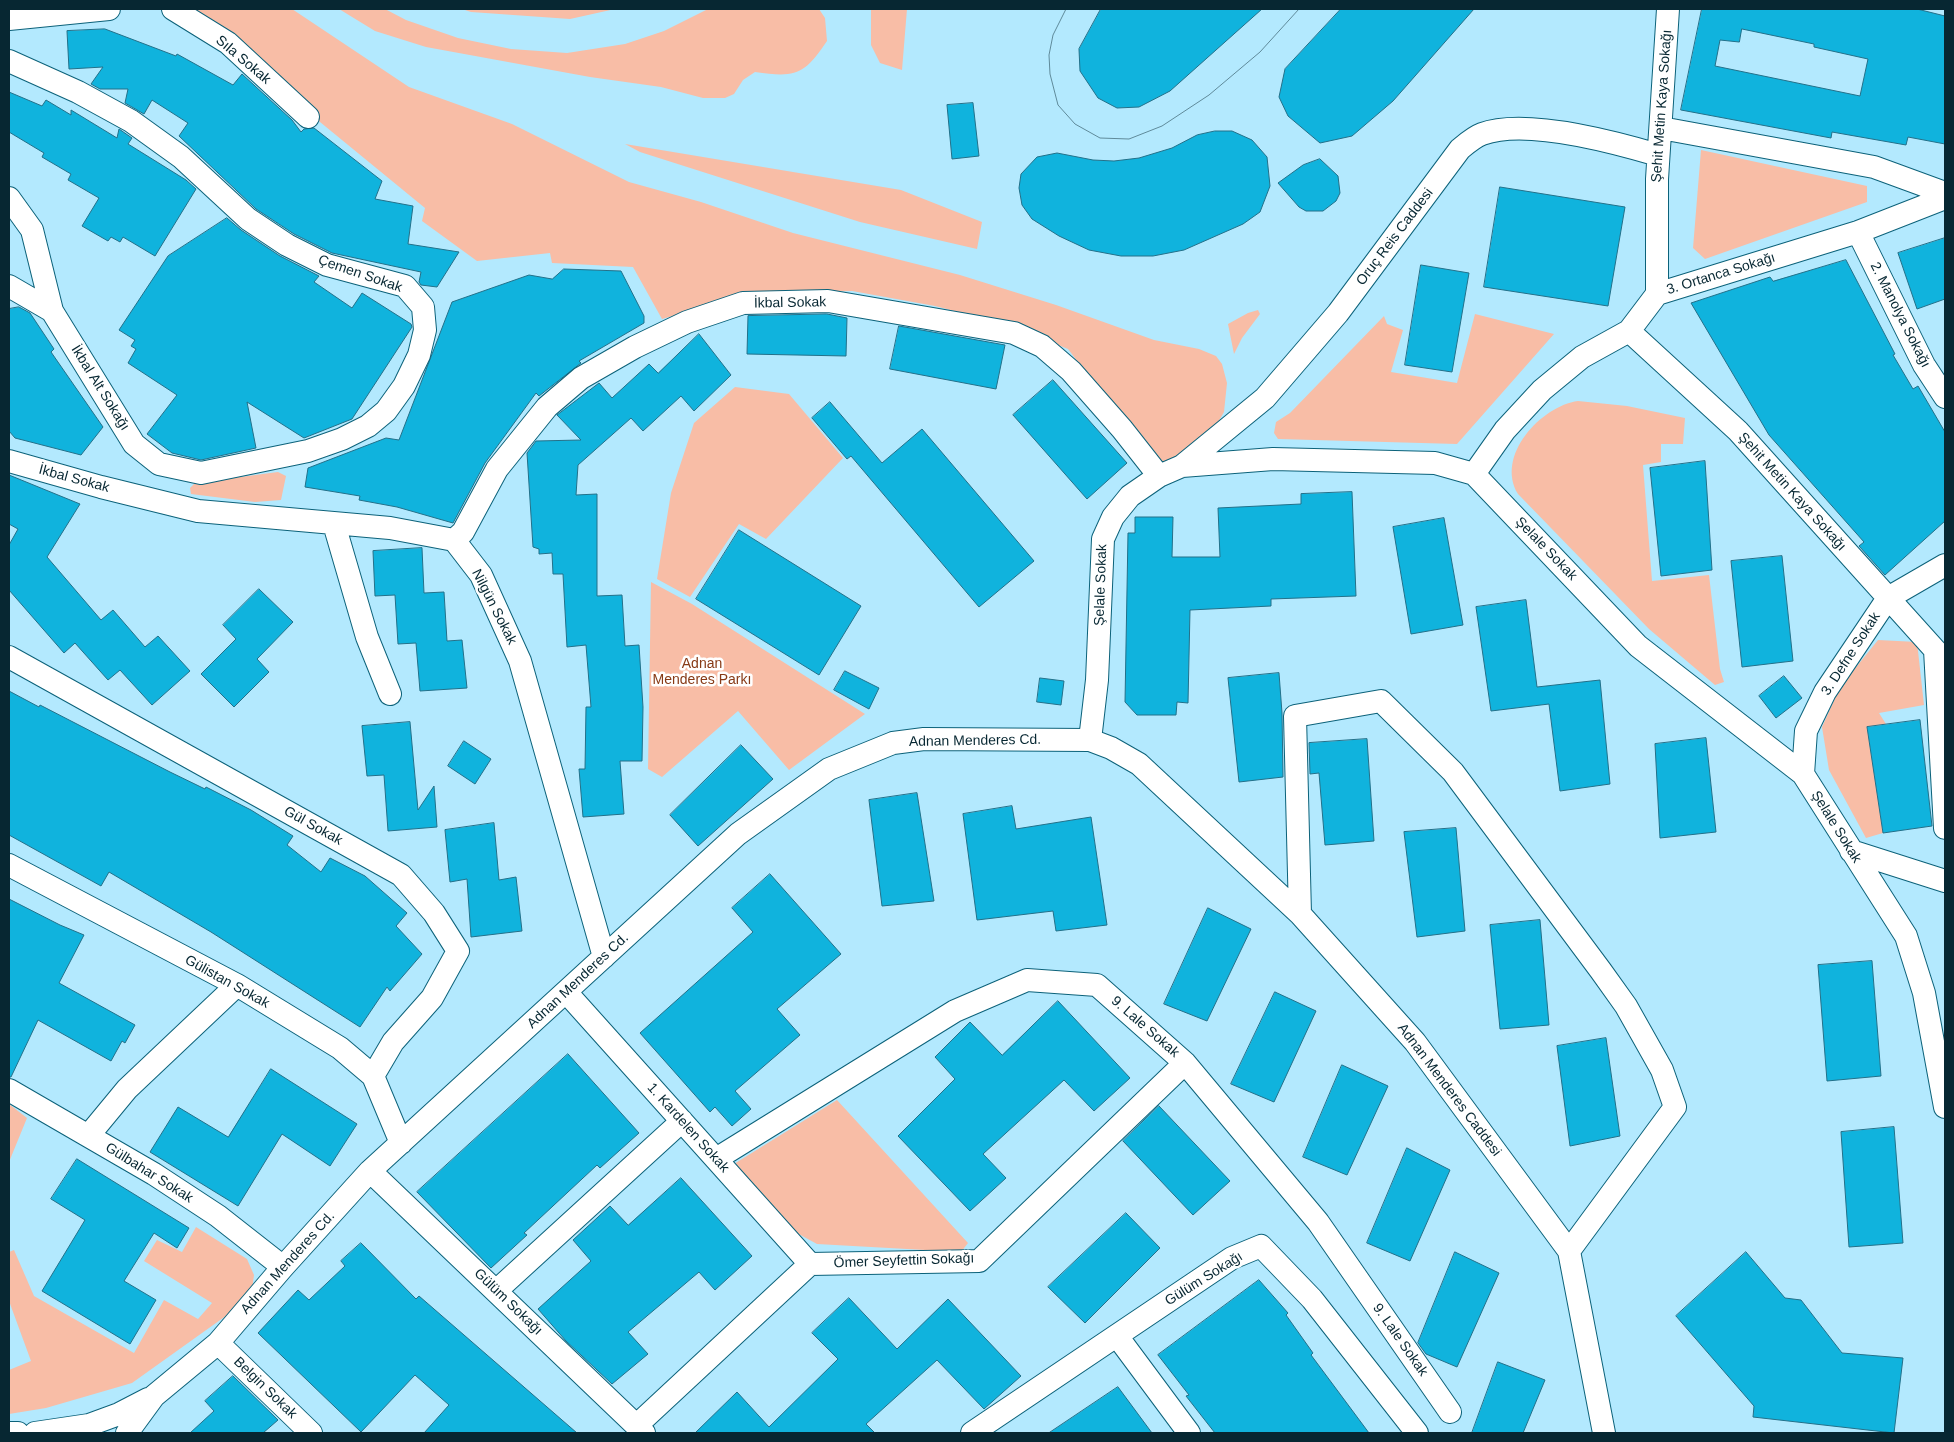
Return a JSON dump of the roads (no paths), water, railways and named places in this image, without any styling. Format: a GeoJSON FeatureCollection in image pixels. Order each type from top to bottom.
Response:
{"type":"FeatureCollection","features":[{"type":"Feature","properties":{"kind":"street"},"geometry":{"type":"LineString","coordinates":[[9,19],[109,9]]}},
{"type":"Feature","properties":{"kind":"street","name":"Sıla Sokak"},"geometry":{"type":"LineString","coordinates":[[173,9],[228,44],[308,117]]}},
{"type":"Feature","properties":{"kind":"street","name":"Şehit Metin Kaya Sokağı"},"geometry":{"type":"LineString","coordinates":[[1657,294],[1658,154],[1668,9]]}},
{"type":"Feature","properties":{"kind":"street","name":"Çemen Sokak"},"geometry":{"type":"LineString","coordinates":[[9,61],[78,92],[131,121],[181,157],[248,219],[287,245],[327,265],[404,286],[423,307],[425,330],[418,355],[404,386],[386,411],[368,426],[342,439],[308,451],[201,473]]}},
{"type":"Feature","properties":{"kind":"street"},"geometry":{"type":"LineString","coordinates":[[1661,128],[1874,167],[1945,192]]}},
{"type":"Feature","properties":{"kind":"street","name":"Oruç Reis Caddesi"},"geometry":{"type":"LineString","coordinates":[[1182,466],[1265,398],[1338,313],[1460,150],[1480,134],[1500,130],[1522,130],[1563,134],[1623,145],[1658,154]]}},
{"type":"Feature","properties":{"kind":"street"},"geometry":{"type":"LineString","coordinates":[[9,198],[32,230],[52,312]]}},
{"type":"Feature","properties":{"kind":"street","name":"3. Ortanca Sokağı"},"geometry":{"type":"LineString","coordinates":[[1474,474],[1505,430],[1542,390],[1582,356],[1629,331],[1657,294],[1858,232],[1945,198]]}},
{"type":"Feature","properties":{"kind":"street","name":"2. Manolya Sokağı"},"geometry":{"type":"LineString","coordinates":[[1858,232],[1924,365],[1945,397]]}},
{"type":"Feature","properties":{"kind":"street","name":"İkbal Alt Sokağı"},"geometry":{"type":"LineString","coordinates":[[9,286],[52,312],[134,444],[158,464],[201,473]]}},
{"type":"Feature","properties":{"kind":"street","name":"İkbal Sokak"},"geometry":{"type":"LineString","coordinates":[[454,540],[463,532],[497,469],[547,407],[582,378],[635,347],[687,322],[742,303],[828,301],[1014,333],[1042,346],[1071,372],[1122,429],[1159,476]]}},
{"type":"Feature","properties":{"kind":"street","name":"Şehit Metin Kaya Sokağı"},"geometry":{"type":"LineString","coordinates":[[1629,331],[1738,431],[1940,656]]}},
{"type":"Feature","properties":{"kind":"street","name":"Şelale Sokak"},"geometry":{"type":"LineString","coordinates":[[1090,740],[1097,680],[1103,539],[1113,517],[1130,496],[1159,476],[1182,466],[1274,459],[1435,462],[1474,474],[1638,646],[1803,774],[1850,852],[1906,936],[1924,994],[1945,1107]]}},
{"type":"Feature","properties":{"kind":"street","name":"İkbal Sokak"},"geometry":{"type":"LineString","coordinates":[[9,461],[101,487],[143,496]]}},
{"type":"Feature","properties":{"kind":"street"},"geometry":{"type":"LineString","coordinates":[[158,464],[143,496],[198,511],[390,528],[454,540]]}},
{"type":"Feature","properties":{"kind":"street"},"geometry":{"type":"LineString","coordinates":[[334,524],[367,637],[390,694]]}},
{"type":"Feature","properties":{"kind":"street","name":"Nilgün Sokak"},"geometry":{"type":"LineString","coordinates":[[454,540],[481,575],[520,661],[604,957]]}},
{"type":"Feature","properties":{"kind":"street","name":"3. Defne Sokak"},"geometry":{"type":"LineString","coordinates":[[1803,774],[1806,731],[1825,692],[1888,598],[1945,565]]}},
{"type":"Feature","properties":{"kind":"street"},"geometry":{"type":"LineString","coordinates":[[1940,656],[1945,828]]}},
{"type":"Feature","properties":{"kind":"street","name":"Gül Sokak"},"geometry":{"type":"LineString","coordinates":[[9,657],[393,870],[407,881],[434,913],[458,951],[432,998],[393,1042],[373,1076]]}},
{"type":"Feature","properties":{"kind":"street"},"geometry":{"type":"LineString","coordinates":[[1300,914],[1295,716],[1381,701],[1454,772],[1601,971],[1626,1006],[1662,1070],[1676,1107],[1569,1251]]}},
{"type":"Feature","properties":{"kind":"street","name":"Adnan Menderes Cd."},"geometry":{"type":"LineString","coordinates":[[154,1396],[218,1343],[283,1267],[370,1171],[738,834],[828,769],[893,742],[924,739],[1090,740]]}},
{"type":"Feature","properties":{"kind":"street","name":"Adnan Menderes Caddesi"},"geometry":{"type":"LineString","coordinates":[[1090,740],[1111,748],[1140,764],[1300,914],[1415,1042],[1569,1251],[1604,1433]]}},
{"type":"Feature","properties":{"kind":"street"},"geometry":{"type":"LineString","coordinates":[[1850,852],[1945,881]]}},
{"type":"Feature","properties":{"kind":"street","name":"Gülistan Sokak"},"geometry":{"type":"LineString","coordinates":[[9,865],[237,985],[340,1048],[373,1076],[401,1143]]}},
{"type":"Feature","properties":{"kind":"street","name":"9. Lale Sokak"},"geometry":{"type":"LineString","coordinates":[[716,1159],[955,1011],[1027,980],[1097,985],[1185,1063],[1318,1222],[1450,1412]]}},
{"type":"Feature","properties":{"kind":"street"},"geometry":{"type":"LineString","coordinates":[[89,1135],[127,1090],[237,985]]}},
{"type":"Feature","properties":{"kind":"street","name":"1. Kardelen Sokak"},"geometry":{"type":"LineString","coordinates":[[566,992],[810,1264]]}},
{"type":"Feature","properties":{"kind":"street","name":"Ömer Seyfettin Sokağı"},"geometry":{"type":"LineString","coordinates":[[810,1264],[979,1261],[1185,1063]]}},
{"type":"Feature","properties":{"kind":"street","name":"Gülbahar Sokak"},"geometry":{"type":"LineString","coordinates":[[9,1090],[89,1135],[218,1216],[283,1267]]}},
{"type":"Feature","properties":{"kind":"street"},"geometry":{"type":"LineString","coordinates":[[496,1291],[682,1122]]}},
{"type":"Feature","properties":{"kind":"street","name":"Gülüm Sokağı"},"geometry":{"type":"LineString","coordinates":[[370,1171],[641,1429]]}},
{"type":"Feature","properties":{"kind":"street","name":"Gülüm Sokağı"},"geometry":{"type":"LineString","coordinates":[[972,1433],[1232,1258],[1261,1246],[1312,1299],[1417,1433]]}},
{"type":"Feature","properties":{"kind":"street"},"geometry":{"type":"LineString","coordinates":[[641,1429],[810,1264]]}},
{"type":"Feature","properties":{"kind":"street"},"geometry":{"type":"LineString","coordinates":[[1117,1336],[1189,1433]]}},
{"type":"Feature","properties":{"kind":"street","name":"Belgin Sokak"},"geometry":{"type":"LineString","coordinates":[[218,1343],[311,1433]]}},
{"type":"Feature","properties":{"kind":"street"},"geometry":{"type":"LineString","coordinates":[[35,1433],[64,1431],[78,1425],[97,1429],[119,1414],[154,1396]]}},
{"type":"Feature","properties":{"kind":"street"},"geometry":{"type":"LineString","coordinates":[[127,1433],[154,1396]]}},
{"type":"Feature","properties":{"kind":"street"},"geometry":{"type":"LineString","coordinates":[[9,1433],[18,1433]]}},
{"type":"Feature","properties":{"kind":"tram line"},"geometry":{"type":"LineString","coordinates":[[1066,9],[1053,35],[1049,55],[1050,74],[1058,105],[1075,124],[1100,138],[1129,139],[1162,126],[1209,95],[1260,52],[1299,9]]}},
{"type":"Feature","properties":{"kind":"park label","name":"Adnan Menderes Parkı"},"geometry":{"type":"Point","coordinates":[702,672]}}]}
